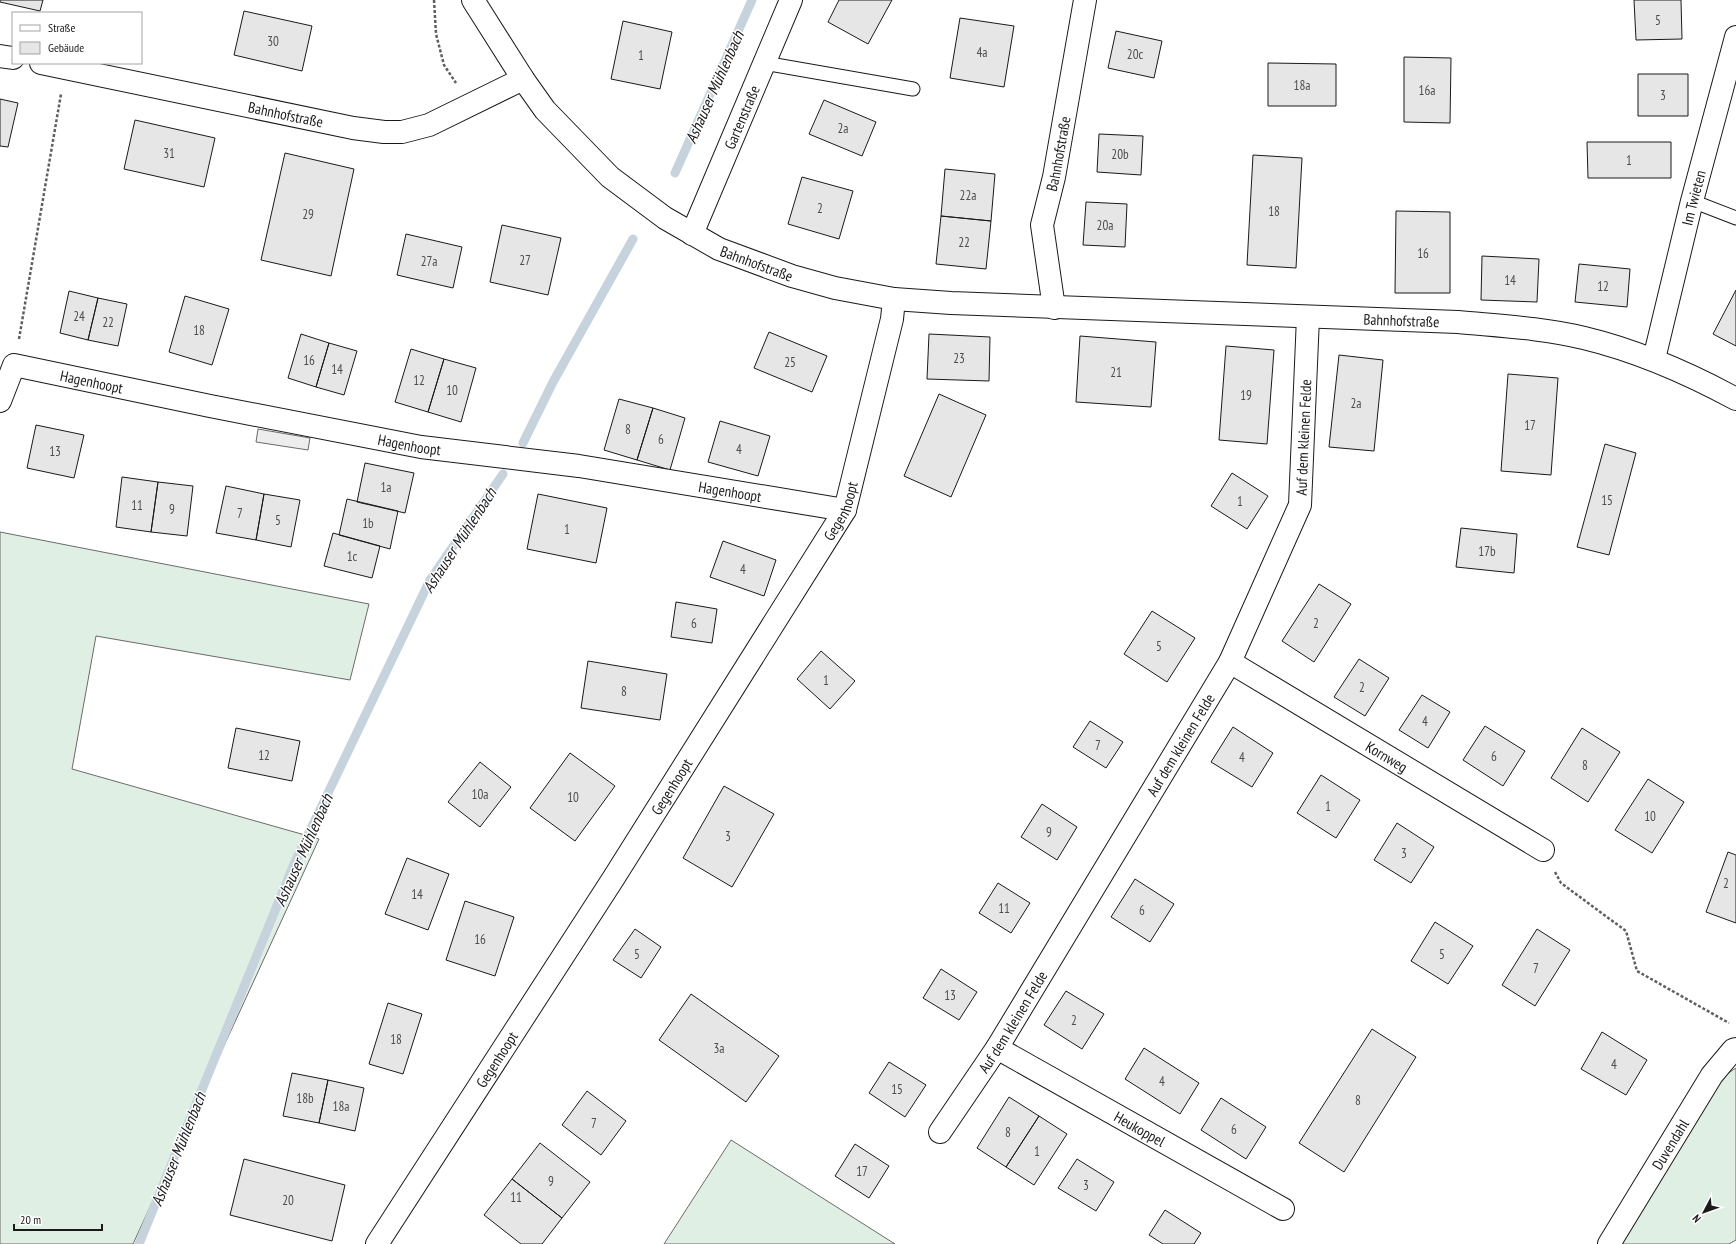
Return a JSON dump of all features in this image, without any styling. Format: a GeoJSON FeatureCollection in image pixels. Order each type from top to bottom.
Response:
{"type":"FeatureCollection","features":[{"type":"Feature","properties":{"kind":"street","name":"Bahnhofstraße"},"geometry":{"type":"LineString","coordinates":[[474,0],[522,79],[550,115],[610,177],[665,218],[719,250],[785,274],[835,288],[894,299],[1054,308],[1458,322],[1537,329],[1583,337],[1616,346],[1654,360],[1736,399]]}},
{"type":"Feature","properties":{"kind":"street","name":"Gartenstraße"},"geometry":{"type":"LineString","coordinates":[[692,234],[791,0]]}},
{"type":"Feature","properties":{"kind":"street","name":"Bahnhofstraße"},"geometry":{"type":"LineString","coordinates":[[1054,308],[1042,225],[1054,177],[1085,0]]}},
{"type":"Feature","properties":{"kind":"street","name":"Im Twieten"},"geometry":{"type":"LineString","coordinates":[[1654,360],[1692,201],[1736,36]]}},
{"type":"Feature","properties":{"kind":"street"},"geometry":{"type":"LineString","coordinates":[[0,56],[12,58]]}},
{"type":"Feature","properties":{"kind":"street","name":"Bahnhofstraße"},"geometry":{"type":"LineString","coordinates":[[47,64],[370,131],[402,132],[415,129],[438,121],[522,79]]}},
{"type":"Feature","properties":{"kind":"street","name":"Gegenhoopt"},"geometry":{"type":"LineString","coordinates":[[377,1244],[613,879],[846,510],[892,319],[894,299]]}},
{"type":"Feature","properties":{"kind":"street","name":"Auf dem kleinen Felde"},"geometry":{"type":"LineString","coordinates":[[940,1132],[997,1048],[1230,662],[1300,505],[1308,317]]}},
{"type":"Feature","properties":{"kind":"street"},"geometry":{"type":"LineString","coordinates":[[0,401],[14,365]]}},
{"type":"Feature","properties":{"kind":"street","name":"Hagenhoopt"},"geometry":{"type":"LineString","coordinates":[[14,365],[210,406],[421,447],[579,466],[846,510]]}},
{"type":"Feature","properties":{"kind":"street","name":"Kornweg"},"geometry":{"type":"LineString","coordinates":[[1230,662],[1543,850]]}},
{"type":"Feature","properties":{"kind":"street","name":"Heukoppel"},"geometry":{"type":"LineString","coordinates":[[997,1048],[1283,1210]]}},
{"type":"Feature","properties":{"kind":"street","name":"Duvendahl"},"geometry":{"type":"LineString","coordinates":[[1610,1244],[1712,1075],[1736,1049]]}},
{"type":"Feature","properties":{"kind":"lane"},"geometry":{"type":"LineString","coordinates":[[764,63],[913,89]]}},
{"type":"Feature","properties":{"kind":"lane"},"geometry":{"type":"LineString","coordinates":[[1692,201],[1736,218]]}},
{"type":"Feature","properties":{"kind":"path"},"geometry":{"type":"LineString","coordinates":[[434,0],[436,34],[444,65],[470,106]]}},
{"type":"Feature","properties":{"kind":"path"},"geometry":{"type":"LineString","coordinates":[[14,365],[66,67]]}},
{"type":"Feature","properties":{"kind":"path"},"geometry":{"type":"LineString","coordinates":[[1543,850],[1561,883],[1626,931],[1637,971],[1729,1024]]}},
{"type":"Feature","properties":{"kind":"green space"},"geometry":{"type":"Polygon","coordinates":[[[0,532],[369,604],[350,680],[96,636],[72,769],[319,839],[133,1244],[0,1244],[0,532]]]}},
{"type":"Feature","properties":{"kind":"green space"},"geometry":{"type":"Polygon","coordinates":[[[1736,1068],[1736,1240],[1729,1244],[1622,1244],[1724,1076],[1736,1068]]]}},
{"type":"Feature","properties":{"kind":"green space"},"geometry":{"type":"Polygon","coordinates":[[[731,1140],[895,1244],[664,1244],[731,1140]]]}},
{"type":"Feature","properties":{"kind":"shaded area"},"geometry":{"type":"Polygon","coordinates":[[[258,429],[310,438],[308,450],[256,442],[258,429]]]}},
{"type":"Feature","properties":{"kind":"building"},"geometry":{"type":"Polygon","coordinates":[[[0,0],[43,0],[40,11],[0,2],[0,0]]]}},
{"type":"Feature","properties":{"kind":"building"},"geometry":{"type":"Polygon","coordinates":[[[839,0],[892,0],[868,44],[828,22],[839,0]]]}},
{"type":"Feature","properties":{"kind":"building"},"geometry":{"type":"Polygon","coordinates":[[[1634,0],[1681,0],[1682,39],[1636,40],[1634,0]]]}},
{"type":"Feature","properties":{"kind":"building"},"geometry":{"type":"Polygon","coordinates":[[[244,11],[312,26],[302,71],[234,55],[244,11]]]}},
{"type":"Feature","properties":{"kind":"building"},"geometry":{"type":"Polygon","coordinates":[[[960,18],[1014,26],[1004,87],[950,78],[960,18]]]}},
{"type":"Feature","properties":{"kind":"building"},"geometry":{"type":"Polygon","coordinates":[[[623,21],[672,32],[660,89],[611,79],[623,21]]]}},
{"type":"Feature","properties":{"kind":"building"},"geometry":{"type":"Polygon","coordinates":[[[1116,31],[1162,41],[1154,78],[1108,68],[1116,31]]]}},
{"type":"Feature","properties":{"kind":"building"},"geometry":{"type":"Polygon","coordinates":[[[1404,57],[1451,58],[1450,123],[1404,122],[1404,57]]]}},
{"type":"Feature","properties":{"kind":"building"},"geometry":{"type":"Polygon","coordinates":[[[1268,63],[1336,64],[1336,106],[1268,106],[1268,63]]]}},
{"type":"Feature","properties":{"kind":"building"},"geometry":{"type":"Polygon","coordinates":[[[1638,74],[1688,74],[1688,116],[1638,116],[1638,74]]]}},
{"type":"Feature","properties":{"kind":"building"},"geometry":{"type":"Polygon","coordinates":[[[0,99],[18,103],[8,147],[0,146],[0,99]]]}},
{"type":"Feature","properties":{"kind":"building"},"geometry":{"type":"Polygon","coordinates":[[[824,100],[876,122],[862,156],[809,134],[824,100]]]}},
{"type":"Feature","properties":{"kind":"building"},"geometry":{"type":"Polygon","coordinates":[[[135,120],[215,138],[204,187],[124,169],[135,120]]]}},
{"type":"Feature","properties":{"kind":"building"},"geometry":{"type":"Polygon","coordinates":[[[1099,134],[1143,136],[1141,175],[1097,172],[1099,134]]]}},
{"type":"Feature","properties":{"kind":"building"},"geometry":{"type":"Polygon","coordinates":[[[1587,142],[1671,142],[1671,178],[1588,178],[1587,142]]]}},
{"type":"Feature","properties":{"kind":"building"},"geometry":{"type":"Polygon","coordinates":[[[285,153],[354,169],[331,276],[261,260],[285,153]]]}},
{"type":"Feature","properties":{"kind":"building"},"geometry":{"type":"Polygon","coordinates":[[[1253,155],[1302,158],[1296,268],[1247,265],[1253,155]]]}},
{"type":"Feature","properties":{"kind":"building"},"geometry":{"type":"Polygon","coordinates":[[[945,169],[995,174],[991,221],[941,216],[945,169]]]}},
{"type":"Feature","properties":{"kind":"building"},"geometry":{"type":"Polygon","coordinates":[[[802,177],[853,191],[839,239],[788,224],[802,177]]]}},
{"type":"Feature","properties":{"kind":"building"},"geometry":{"type":"Polygon","coordinates":[[[1086,202],[1127,204],[1125,247],[1083,245],[1086,202]]]}},
{"type":"Feature","properties":{"kind":"building"},"geometry":{"type":"Polygon","coordinates":[[[1396,211],[1450,212],[1450,293],[1395,293],[1396,211]]]}},
{"type":"Feature","properties":{"kind":"building"},"geometry":{"type":"Polygon","coordinates":[[[941,216],[991,221],[986,269],[936,264],[941,216]]]}},
{"type":"Feature","properties":{"kind":"building"},"geometry":{"type":"Polygon","coordinates":[[[502,225],[561,238],[548,295],[490,282],[502,225]]]}},
{"type":"Feature","properties":{"kind":"building"},"geometry":{"type":"Polygon","coordinates":[[[406,234],[462,247],[453,288],[397,275],[406,234]]]}},
{"type":"Feature","properties":{"kind":"building"},"geometry":{"type":"Polygon","coordinates":[[[1482,256],[1539,259],[1537,302],[1481,300],[1482,256]]]}},
{"type":"Feature","properties":{"kind":"building"},"geometry":{"type":"Polygon","coordinates":[[[1579,264],[1630,269],[1627,307],[1575,302],[1579,264]]]}},
{"type":"Feature","properties":{"kind":"building"},"geometry":{"type":"Polygon","coordinates":[[[1736,290],[1736,346],[1713,334],[1736,290]]]}},
{"type":"Feature","properties":{"kind":"building"},"geometry":{"type":"Polygon","coordinates":[[[69,291],[98,298],[88,340],[60,333],[69,291]]]}},
{"type":"Feature","properties":{"kind":"building"},"geometry":{"type":"Polygon","coordinates":[[[185,296],[229,309],[212,365],[169,352],[185,296]]]}},
{"type":"Feature","properties":{"kind":"building"},"geometry":{"type":"Polygon","coordinates":[[[98,298],[127,304],[118,346],[88,340],[98,298]]]}},
{"type":"Feature","properties":{"kind":"building"},"geometry":{"type":"Polygon","coordinates":[[[769,332],[827,356],[812,392],[754,368],[769,332]]]}},
{"type":"Feature","properties":{"kind":"building"},"geometry":{"type":"Polygon","coordinates":[[[301,334],[329,343],[316,387],[288,378],[301,334]]]}},
{"type":"Feature","properties":{"kind":"building"},"geometry":{"type":"Polygon","coordinates":[[[929,334],[990,337],[989,381],[927,379],[929,334]]]}},
{"type":"Feature","properties":{"kind":"building"},"geometry":{"type":"Polygon","coordinates":[[[1080,336],[1156,342],[1151,407],[1076,402],[1080,336]]]}},
{"type":"Feature","properties":{"kind":"building"},"geometry":{"type":"Polygon","coordinates":[[[329,343],[357,351],[344,395],[316,387],[329,343]]]}},
{"type":"Feature","properties":{"kind":"building"},"geometry":{"type":"Polygon","coordinates":[[[1226,346],[1274,350],[1267,444],[1219,440],[1226,346]]]}},
{"type":"Feature","properties":{"kind":"building"},"geometry":{"type":"Polygon","coordinates":[[[411,349],[444,359],[428,412],[395,402],[411,349]]]}},
{"type":"Feature","properties":{"kind":"building"},"geometry":{"type":"Polygon","coordinates":[[[1339,355],[1383,360],[1374,451],[1329,447],[1339,355]]]}},
{"type":"Feature","properties":{"kind":"building"},"geometry":{"type":"Polygon","coordinates":[[[444,359],[476,368],[461,422],[428,412],[444,359]]]}},
{"type":"Feature","properties":{"kind":"building"},"geometry":{"type":"Polygon","coordinates":[[[1508,374],[1558,378],[1551,475],[1501,471],[1508,374]]]}},
{"type":"Feature","properties":{"kind":"building"},"geometry":{"type":"Polygon","coordinates":[[[939,394],[986,415],[951,497],[904,476],[939,394]]]}},
{"type":"Feature","properties":{"kind":"building"},"geometry":{"type":"Polygon","coordinates":[[[619,399],[653,408],[637,460],[604,450],[619,399]]]}},
{"type":"Feature","properties":{"kind":"building"},"geometry":{"type":"Polygon","coordinates":[[[653,408],[685,418],[670,470],[637,460],[653,408]]]}},
{"type":"Feature","properties":{"kind":"building"},"geometry":{"type":"Polygon","coordinates":[[[720,421],[770,436],[758,476],[708,462],[720,421]]]}},
{"type":"Feature","properties":{"kind":"building"},"geometry":{"type":"Polygon","coordinates":[[[36,425],[84,435],[74,478],[27,468],[36,425]]]}},
{"type":"Feature","properties":{"kind":"building"},"geometry":{"type":"Polygon","coordinates":[[[1605,444],[1636,453],[1609,555],[1577,547],[1605,444]]]}},
{"type":"Feature","properties":{"kind":"building"},"geometry":{"type":"Polygon","coordinates":[[[365,463],[414,473],[405,513],[357,502],[365,463]]]}},
{"type":"Feature","properties":{"kind":"building"},"geometry":{"type":"Polygon","coordinates":[[[1232,473],[1268,496],[1247,529],[1211,506],[1232,473]]]}},
{"type":"Feature","properties":{"kind":"building"},"geometry":{"type":"Polygon","coordinates":[[[122,477],[158,482],[151,532],[116,527],[122,477]]]}},
{"type":"Feature","properties":{"kind":"building"},"geometry":{"type":"Polygon","coordinates":[[[158,482],[193,486],[187,536],[151,532],[158,482]]]}},
{"type":"Feature","properties":{"kind":"building"},"geometry":{"type":"Polygon","coordinates":[[[226,486],[264,494],[256,540],[216,533],[226,486]]]}},
{"type":"Feature","properties":{"kind":"building"},"geometry":{"type":"Polygon","coordinates":[[[264,494],[300,500],[291,547],[256,540],[264,494]]]}},
{"type":"Feature","properties":{"kind":"building"},"geometry":{"type":"Polygon","coordinates":[[[538,494],[607,508],[596,563],[527,549],[538,494]]]}},
{"type":"Feature","properties":{"kind":"building"},"geometry":{"type":"Polygon","coordinates":[[[347,499],[398,511],[390,549],[339,535],[347,499]]]}},
{"type":"Feature","properties":{"kind":"building"},"geometry":{"type":"Polygon","coordinates":[[[1461,528],[1517,534],[1514,573],[1456,567],[1461,528]]]}},
{"type":"Feature","properties":{"kind":"building"},"geometry":{"type":"Polygon","coordinates":[[[333,533],[380,546],[372,578],[324,566],[333,533]]]}},
{"type":"Feature","properties":{"kind":"building"},"geometry":{"type":"Polygon","coordinates":[[[723,541],[776,560],[764,596],[710,577],[723,541]]]}},
{"type":"Feature","properties":{"kind":"building"},"geometry":{"type":"Polygon","coordinates":[[[1319,584],[1351,604],[1314,662],[1282,641],[1319,584]]]}},
{"type":"Feature","properties":{"kind":"building"},"geometry":{"type":"Polygon","coordinates":[[[676,602],[717,609],[712,643],[671,637],[676,602]]]}},
{"type":"Feature","properties":{"kind":"building"},"geometry":{"type":"Polygon","coordinates":[[[1152,611],[1195,638],[1167,682],[1124,654],[1152,611]]]}},
{"type":"Feature","properties":{"kind":"building"},"geometry":{"type":"Polygon","coordinates":[[[821,651],[855,681],[830,709],[797,679],[821,651]]]}},
{"type":"Feature","properties":{"kind":"building"},"geometry":{"type":"Polygon","coordinates":[[[1359,659],[1389,678],[1365,716],[1334,697],[1359,659]]]}},
{"type":"Feature","properties":{"kind":"building"},"geometry":{"type":"Polygon","coordinates":[[[588,661],[667,674],[660,720],[581,708],[588,661]]]}},
{"type":"Feature","properties":{"kind":"building"},"geometry":{"type":"Polygon","coordinates":[[[1422,695],[1450,712],[1428,748],[1399,730],[1422,695]]]}},
{"type":"Feature","properties":{"kind":"building"},"geometry":{"type":"Polygon","coordinates":[[[1090,721],[1123,742],[1106,768],[1073,747],[1090,721]]]}},
{"type":"Feature","properties":{"kind":"building"},"geometry":{"type":"Polygon","coordinates":[[[1485,726],[1525,751],[1503,786],[1463,760],[1485,726]]]}},
{"type":"Feature","properties":{"kind":"building"},"geometry":{"type":"Polygon","coordinates":[[[1233,727],[1273,753],[1252,787],[1211,762],[1233,727]]]}},
{"type":"Feature","properties":{"kind":"building"},"geometry":{"type":"Polygon","coordinates":[[[236,728],[300,741],[292,781],[228,768],[236,728]]]}},
{"type":"Feature","properties":{"kind":"building"},"geometry":{"type":"Polygon","coordinates":[[[1582,728],[1620,752],[1588,802],[1551,778],[1582,728]]]}},
{"type":"Feature","properties":{"kind":"building"},"geometry":{"type":"Polygon","coordinates":[[[570,753],[615,786],[575,841],[530,808],[570,753]]]}},
{"type":"Feature","properties":{"kind":"building"},"geometry":{"type":"Polygon","coordinates":[[[480,762],[511,787],[480,827],[448,802],[480,762]]]}},
{"type":"Feature","properties":{"kind":"building"},"geometry":{"type":"Polygon","coordinates":[[[1321,775],[1360,800],[1336,838],[1297,813],[1321,775]]]}},
{"type":"Feature","properties":{"kind":"building"},"geometry":{"type":"Polygon","coordinates":[[[1648,779],[1684,802],[1652,853],[1615,830],[1648,779]]]}},
{"type":"Feature","properties":{"kind":"building"},"geometry":{"type":"Polygon","coordinates":[[[724,786],[774,814],[732,887],[683,858],[724,786]]]}},
{"type":"Feature","properties":{"kind":"building"},"geometry":{"type":"Polygon","coordinates":[[[1042,804],[1077,827],[1057,860],[1021,837],[1042,804]]]}},
{"type":"Feature","properties":{"kind":"building"},"geometry":{"type":"Polygon","coordinates":[[[1397,823],[1434,847],[1411,883],[1374,860],[1397,823]]]}},
{"type":"Feature","properties":{"kind":"building"},"geometry":{"type":"Polygon","coordinates":[[[1728,852],[1736,855],[1736,923],[1706,912],[1728,852]]]}},
{"type":"Feature","properties":{"kind":"building"},"geometry":{"type":"Polygon","coordinates":[[[407,858],[449,874],[428,930],[385,914],[407,858]]]}},
{"type":"Feature","properties":{"kind":"building"},"geometry":{"type":"Polygon","coordinates":[[[1135,879],[1174,904],[1150,942],[1111,917],[1135,879]]]}},
{"type":"Feature","properties":{"kind":"building"},"geometry":{"type":"Polygon","coordinates":[[[998,883],[1030,903],[1011,933],[979,913],[998,883]]]}},
{"type":"Feature","properties":{"kind":"building"},"geometry":{"type":"Polygon","coordinates":[[[465,901],[514,917],[495,976],[446,960],[465,901]]]}},
{"type":"Feature","properties":{"kind":"building"},"geometry":{"type":"Polygon","coordinates":[[[1435,922],[1473,946],[1448,984],[1411,961],[1435,922]]]}},
{"type":"Feature","properties":{"kind":"building"},"geometry":{"type":"Polygon","coordinates":[[[635,929],[661,947],[641,978],[613,960],[635,929]]]}},
{"type":"Feature","properties":{"kind":"building"},"geometry":{"type":"Polygon","coordinates":[[[1537,929],[1570,950],[1535,1006],[1502,985],[1537,929]]]}},
{"type":"Feature","properties":{"kind":"building"},"geometry":{"type":"Polygon","coordinates":[[[941,969],[977,992],[959,1020],[923,998],[941,969]]]}},
{"type":"Feature","properties":{"kind":"building"},"geometry":{"type":"Polygon","coordinates":[[[1066,991],[1104,1014],[1082,1049],[1044,1025],[1066,991]]]}},
{"type":"Feature","properties":{"kind":"building"},"geometry":{"type":"Polygon","coordinates":[[[691,994],[779,1056],[746,1102],[659,1040],[691,994]]]}},
{"type":"Feature","properties":{"kind":"building"},"geometry":{"type":"Polygon","coordinates":[[[388,1003],[422,1014],[403,1074],[369,1064],[388,1003]]]}},
{"type":"Feature","properties":{"kind":"building"},"geometry":{"type":"Polygon","coordinates":[[[1372,1029],[1416,1057],[1344,1172],[1299,1143],[1372,1029]]]}},
{"type":"Feature","properties":{"kind":"building"},"geometry":{"type":"Polygon","coordinates":[[[1602,1032],[1647,1060],[1626,1095],[1581,1069],[1602,1032]]]}},
{"type":"Feature","properties":{"kind":"building"},"geometry":{"type":"Polygon","coordinates":[[[1144,1048],[1199,1083],[1180,1114],[1125,1079],[1144,1048]]]}},
{"type":"Feature","properties":{"kind":"building"},"geometry":{"type":"Polygon","coordinates":[[[889,1062],[926,1085],[905,1117],[869,1093],[889,1062]]]}},
{"type":"Feature","properties":{"kind":"building"},"geometry":{"type":"Polygon","coordinates":[[[292,1073],[328,1080],[319,1123],[283,1116],[292,1073]]]}},
{"type":"Feature","properties":{"kind":"building"},"geometry":{"type":"Polygon","coordinates":[[[328,1080],[364,1088],[355,1131],[319,1123],[328,1080]]]}},
{"type":"Feature","properties":{"kind":"building"},"geometry":{"type":"Polygon","coordinates":[[[587,1091],[626,1121],[601,1155],[562,1125],[587,1091]]]}},
{"type":"Feature","properties":{"kind":"building"},"geometry":{"type":"Polygon","coordinates":[[[1009,1097],[1039,1116],[1006,1167],[977,1148],[1009,1097]]]}},
{"type":"Feature","properties":{"kind":"building"},"geometry":{"type":"Polygon","coordinates":[[[1221,1098],[1266,1127],[1246,1159],[1201,1130],[1221,1098]]]}},
{"type":"Feature","properties":{"kind":"building"},"geometry":{"type":"Polygon","coordinates":[[[1039,1116],[1067,1134],[1034,1185],[1006,1167],[1039,1116]]]}},
{"type":"Feature","properties":{"kind":"building"},"geometry":{"type":"Polygon","coordinates":[[[540,1143],[590,1182],[562,1218],[512,1179],[540,1143]]]}},
{"type":"Feature","properties":{"kind":"building"},"geometry":{"type":"Polygon","coordinates":[[[855,1144],[889,1166],[869,1198],[835,1176],[855,1144]]]}},
{"type":"Feature","properties":{"kind":"building"},"geometry":{"type":"Polygon","coordinates":[[[244,1159],[345,1185],[332,1241],[230,1215],[244,1159]]]}},
{"type":"Feature","properties":{"kind":"building"},"geometry":{"type":"Polygon","coordinates":[[[1077,1159],[1114,1182],[1096,1211],[1058,1188],[1077,1159]]]}},
{"type":"Feature","properties":{"kind":"building"},"geometry":{"type":"Polygon","coordinates":[[[512,1179],[562,1218],[542,1244],[521,1244],[484,1215],[512,1179]]]}},
{"type":"Feature","properties":{"kind":"building"},"geometry":{"type":"Polygon","coordinates":[[[1165,1210],[1201,1233],[1194,1244],[1163,1244],[1149,1235],[1165,1210]]]}},
{"type":"Feature","properties":{"kind":"waterway","name":"Ashauser Mühlenbach"},"geometry":{"type":"LineString","coordinates":[[675,173],[752,0]]}},
{"type":"Feature","properties":{"kind":"waterway","name":"Ashauser Mühlenbach"},"geometry":{"type":"LineString","coordinates":[[523,443],[553,382],[633,239]]}},
{"type":"Feature","properties":{"kind":"waterway","name":"Ashauser Mühlenbach"},"geometry":{"type":"LineString","coordinates":[[139,1244],[294,864],[430,580],[503,474]]}}]}
